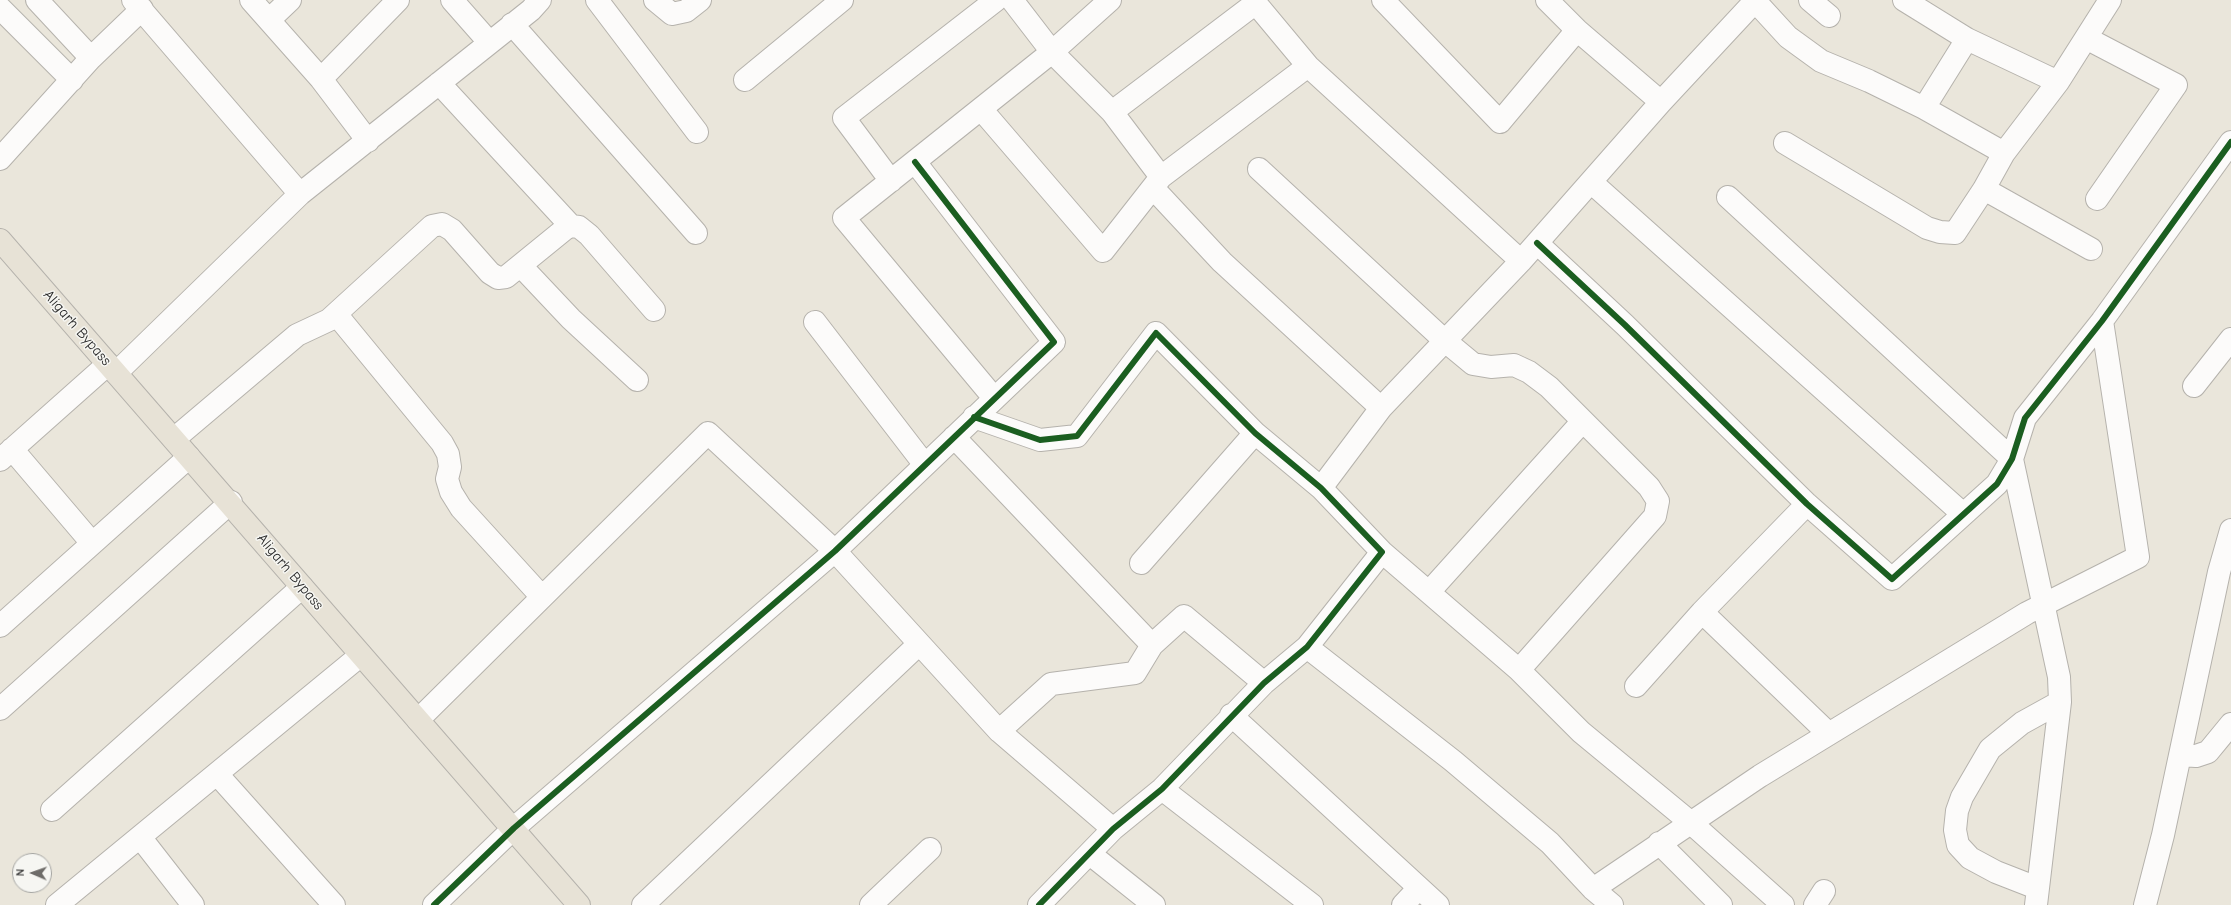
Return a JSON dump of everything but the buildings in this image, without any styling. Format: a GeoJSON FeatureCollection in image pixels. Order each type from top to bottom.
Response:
{"type":"FeatureCollection","features":[{"type":"Feature","properties":{"kind":"main road","name":"Aligarh Bypass"},"geometry":{"type":"LineString","coordinates":[[0,240],[580,905]]}},
{"type":"Feature","properties":{"kind":"street"},"geometry":{"type":"LineString","coordinates":[[37,0],[91,58]]}},
{"type":"Feature","properties":{"kind":"street"},"geometry":{"type":"LineString","coordinates":[[251,0],[321,79],[368,141]]}},
{"type":"Feature","properties":{"kind":"street"},"geometry":{"type":"LineString","coordinates":[[269,20],[290,0]]}},
{"type":"Feature","properties":{"kind":"street"},"geometry":{"type":"LineString","coordinates":[[321,79],[398,0]]}},
{"type":"Feature","properties":{"kind":"street"},"geometry":{"type":"LineString","coordinates":[[452,0],[489,42]]}},
{"type":"Feature","properties":{"kind":"street"},"geometry":{"type":"LineString","coordinates":[[92,543],[6,455],[112,369],[300,194],[368,141],[540,0]]}},
{"type":"Feature","properties":{"kind":"street"},"geometry":{"type":"LineString","coordinates":[[597,0],[697,132]]}},
{"type":"Feature","properties":{"kind":"street"},"geometry":{"type":"LineString","coordinates":[[655,0],[672,14],[686,11],[700,0]]}},
{"type":"Feature","properties":{"kind":"street"},"geometry":{"type":"LineString","coordinates":[[745,80],[842,0]]}},
{"type":"Feature","properties":{"kind":"street"},"geometry":{"type":"LineString","coordinates":[[891,181],[844,118],[996,0]]}},
{"type":"Feature","properties":{"kind":"street"},"geometry":{"type":"LineString","coordinates":[[1012,0],[1052,52],[1112,112],[1157,182],[1222,262],[1381,408]]}},
{"type":"Feature","properties":{"kind":"street"},"geometry":{"type":"LineString","coordinates":[[994,398],[844,218],[1052,52],[1110,0]]}},
{"type":"Feature","properties":{"kind":"street"},"geometry":{"type":"LineString","coordinates":[[1382,0],[1500,122],[1577,30]]}},
{"type":"Feature","properties":{"kind":"street"},"geometry":{"type":"LineString","coordinates":[[1547,0],[1577,30],[1661,102]]}},
{"type":"Feature","properties":{"kind":"street"},"geometry":{"type":"LineString","coordinates":[[1810,0],[1829,16]]}},
{"type":"Feature","properties":{"kind":"street"},"geometry":{"type":"LineString","coordinates":[[1904,0],[1967,39],[2058,82]]}},
{"type":"Feature","properties":{"kind":"street"},"geometry":{"type":"LineString","coordinates":[[1785,143],[1927,228],[1940,232],[1955,233],[1984,188],[2004,153],[2058,82],[2110,0]]}},
{"type":"Feature","properties":{"kind":"street"},"geometry":{"type":"LineString","coordinates":[[1112,112],[1254,1],[1308,66],[1521,261]]}},
{"type":"Feature","properties":{"kind":"street"},"geometry":{"type":"LineString","coordinates":[[1321,488],[1381,408],[1444,340],[1521,261],[1748,2],[1788,37],[1821,61],[1924,108],[2004,153]]}},
{"type":"Feature","properties":{"kind":"street"},"geometry":{"type":"LineString","coordinates":[[0,159],[72,80],[137,5],[300,194]]}},
{"type":"Feature","properties":{"kind":"street"},"geometry":{"type":"LineString","coordinates":[[0,8],[72,80]]}},
{"type":"Feature","properties":{"kind":"street"},"geometry":{"type":"LineString","coordinates":[[512,24],[696,233]]}},
{"type":"Feature","properties":{"kind":"street"},"geometry":{"type":"LineString","coordinates":[[2086,38],[2176,85],[2097,199]]}},
{"type":"Feature","properties":{"kind":"street"},"geometry":{"type":"LineString","coordinates":[[1924,108],[1967,39]]}},
{"type":"Feature","properties":{"kind":"street"},"geometry":{"type":"LineString","coordinates":[[981,109],[1103,251],[1157,182],[1308,66]]}},
{"type":"Feature","properties":{"kind":"street"},"geometry":{"type":"LineString","coordinates":[[439,82],[571,226]]}},
{"type":"Feature","properties":{"kind":"street"},"geometry":{"type":"LineString","coordinates":[[1537,243],[1625,325],[1807,504],[1892,579],[1997,484],[2012,459],[2025,418],[2102,321],[2231,142]]}},
{"type":"Feature","properties":{"kind":"street"},"geometry":{"type":"LineString","coordinates":[[434,905],[514,828],[835,551],[1054,342],[915,162]]}},
{"type":"Feature","properties":{"kind":"street"},"geometry":{"type":"LineString","coordinates":[[1259,169],[1444,340],[1473,364],[1491,367],[1514,365],[1529,372],[1549,387],[1582,422],[1649,487],[1658,501],[1654,516],[1519,670]]}},
{"type":"Feature","properties":{"kind":"street"},"geometry":{"type":"LineString","coordinates":[[1590,182],[1963,514]]}},
{"type":"Feature","properties":{"kind":"street"},"geometry":{"type":"LineString","coordinates":[[1984,188],[2091,249]]}},
{"type":"Feature","properties":{"kind":"street"},"geometry":{"type":"LineString","coordinates":[[1728,197],[2012,459],[2059,676],[2060,702],[2036,896],[1970,858],[1958,845],[1955,830],[1957,811],[1962,797],[1990,749],[2022,723],[2060,702]]}},
{"type":"Feature","properties":{"kind":"street"},"geometry":{"type":"LineString","coordinates":[[174,439],[297,335],[320,325],[336,314],[432,226],[442,224],[452,230],[490,272],[498,278],[506,277],[565,229],[571,226],[579,227],[589,235],[654,310]]}},
{"type":"Feature","properties":{"kind":"street"},"geometry":{"type":"LineString","coordinates":[[521,266],[571,319],[637,380]]}},
{"type":"Feature","properties":{"kind":"street"},"geometry":{"type":"LineString","coordinates":[[336,314],[442,443],[448,454],[450,467],[447,479],[450,492],[461,508],[542,597]]}},
{"type":"Feature","properties":{"kind":"street"},"geometry":{"type":"LineString","coordinates":[[1593,889],[1760,776],[2027,614],[2138,557],[2102,321]]}},
{"type":"Feature","properties":{"kind":"street"},"geometry":{"type":"LineString","coordinates":[[815,322],[925,465]]}},
{"type":"Feature","properties":{"kind":"street"},"geometry":{"type":"LineString","coordinates":[[974,417],[1040,440],[1077,436],[1156,333],[1255,433],[1321,488],[1382,552],[1519,670],[1581,732],[1690,822],[1783,905]]}},
{"type":"Feature","properties":{"kind":"street"},"geometry":{"type":"LineString","coordinates":[[2194,386],[2231,339]]}},
{"type":"Feature","properties":{"kind":"street"},"geometry":{"type":"LineString","coordinates":[[1429,592],[1582,422]]}},
{"type":"Feature","properties":{"kind":"street"},"geometry":{"type":"LineString","coordinates":[[418,720],[708,433],[835,551],[999,731],[1114,829]]}},
{"type":"Feature","properties":{"kind":"street"},"geometry":{"type":"LineString","coordinates":[[1141,563],[1255,433]]}},
{"type":"Feature","properties":{"kind":"street"},"geometry":{"type":"LineString","coordinates":[[954,437],[1152,645]]}},
{"type":"Feature","properties":{"kind":"street"},"geometry":{"type":"LineString","coordinates":[[0,626],[189,457]]}},
{"type":"Feature","properties":{"kind":"street"},"geometry":{"type":"LineString","coordinates":[[0,709],[230,502]]}},
{"type":"Feature","properties":{"kind":"street"},"geometry":{"type":"LineString","coordinates":[[1636,686],[1702,612],[1807,504]]}},
{"type":"Feature","properties":{"kind":"street"},"geometry":{"type":"LineString","coordinates":[[2145,905],[2180,755],[2219,572],[2231,530]]}},
{"type":"Feature","properties":{"kind":"street"},"geometry":{"type":"LineString","coordinates":[[1039,905],[1114,829],[1162,789],[1231,715],[1264,683],[1307,646],[1382,552]]}},
{"type":"Feature","properties":{"kind":"street"},"geometry":{"type":"LineString","coordinates":[[52,810],[302,587]]}},
{"type":"Feature","properties":{"kind":"street"},"geometry":{"type":"LineString","coordinates":[[1702,612],[1829,734]]}},
{"type":"Feature","properties":{"kind":"street"},"geometry":{"type":"LineString","coordinates":[[999,731],[1051,684],[1135,673],[1152,645],[1184,616],[1264,683]]}},
{"type":"Feature","properties":{"kind":"street"},"geometry":{"type":"LineString","coordinates":[[643,905],[919,644]]}},
{"type":"Feature","properties":{"kind":"street"},"geometry":{"type":"LineString","coordinates":[[1307,646],[1454,761],[1550,843],[1593,889],[1612,905]]}},
{"type":"Feature","properties":{"kind":"street"},"geometry":{"type":"LineString","coordinates":[[57,905],[361,655]]}},
{"type":"Feature","properties":{"kind":"street"},"geometry":{"type":"LineString","coordinates":[[1231,715],[1418,889],[1438,905]]}},
{"type":"Feature","properties":{"kind":"street"},"geometry":{"type":"LineString","coordinates":[[2180,755],[2196,756],[2208,752],[2231,724]]}},
{"type":"Feature","properties":{"kind":"street"},"geometry":{"type":"LineString","coordinates":[[217,774],[334,905]]}},
{"type":"Feature","properties":{"kind":"street"},"geometry":{"type":"LineString","coordinates":[[1162,789],[1312,905]]}},
{"type":"Feature","properties":{"kind":"street"},"geometry":{"type":"LineString","coordinates":[[140,837],[193,905]]}},
{"type":"Feature","properties":{"kind":"street"},"geometry":{"type":"LineString","coordinates":[[1659,843],[1721,905]]}},
{"type":"Feature","properties":{"kind":"street"},"geometry":{"type":"LineString","coordinates":[[871,905],[930,849]]}},
{"type":"Feature","properties":{"kind":"street"},"geometry":{"type":"LineString","coordinates":[[1090,854],[1154,905]]}},
{"type":"Feature","properties":{"kind":"street"},"geometry":{"type":"LineString","coordinates":[[1404,905],[1418,889]]}},
{"type":"Feature","properties":{"kind":"cycle path"},"geometry":{"type":"LineString","coordinates":[[1537,243],[1625,325],[1807,504],[1892,579],[1997,484],[2012,459],[2025,418],[2102,321],[2231,142]]}},
{"type":"Feature","properties":{"kind":"cycle path"},"geometry":{"type":"LineString","coordinates":[[434,905],[514,828],[835,551],[1054,342],[915,162]]}},
{"type":"Feature","properties":{"kind":"cycle path"},"geometry":{"type":"LineString","coordinates":[[974,417],[1040,440],[1077,436],[1156,333],[1255,433],[1321,488],[1382,552],[1307,647],[1264,683],[1162,789],[1113,829],[1039,905]]}}]}
